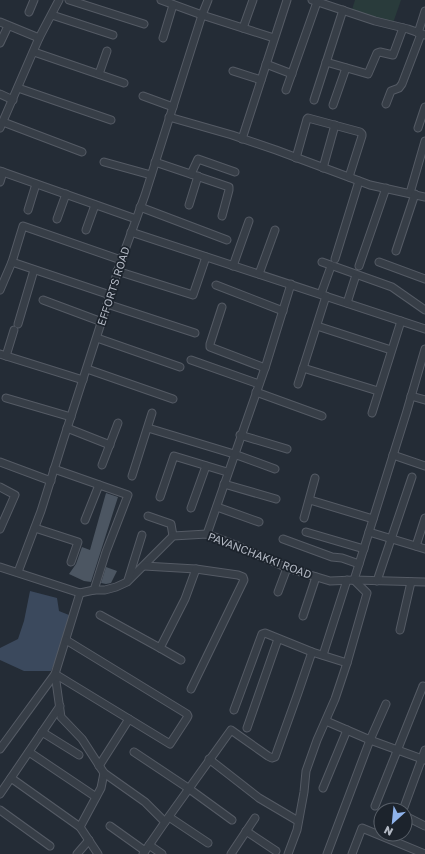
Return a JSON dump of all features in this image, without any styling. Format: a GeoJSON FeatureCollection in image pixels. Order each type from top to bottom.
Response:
{"type":"FeatureCollection","features":[{"type":"Feature","properties":{"kind":"street"},"geometry":{"type":"LineString","coordinates":[[29,12],[34,0]]}},
{"type":"Feature","properties":{"kind":"street"},"geometry":{"type":"LineString","coordinates":[[59,0],[39,38],[1,125],[82,152]]}},
{"type":"Feature","properties":{"kind":"street"},"geometry":{"type":"LineString","coordinates":[[69,0],[144,24]]}},
{"type":"Feature","properties":{"kind":"street"},"geometry":{"type":"LineString","coordinates":[[161,0],[202,16],[274,38]]}},
{"type":"Feature","properties":{"kind":"street","name":"EFFORTS ROAD"},"geometry":{"type":"LineString","coordinates":[[18,572],[51,481],[70,417],[97,338],[121,260],[151,175],[208,0]]}},
{"type":"Feature","properties":{"kind":"street"},"geometry":{"type":"LineString","coordinates":[[243,28],[253,0]]}},
{"type":"Feature","properties":{"kind":"street"},"geometry":{"type":"LineString","coordinates":[[242,139],[287,0]]}},
{"type":"Feature","properties":{"kind":"street"},"geometry":{"type":"LineString","coordinates":[[286,90],[315,1],[333,3],[343,10],[421,34]]}},
{"type":"Feature","properties":{"kind":"street"},"geometry":{"type":"LineString","coordinates":[[163,38],[173,5]]}},
{"type":"Feature","properties":{"kind":"street"},"geometry":{"type":"LineString","coordinates":[[314,100],[343,10]]}},
{"type":"Feature","properties":{"kind":"street"},"geometry":{"type":"LineString","coordinates":[[386,104],[391,91],[401,87],[421,34],[425,11]]}},
{"type":"Feature","properties":{"kind":"street"},"geometry":{"type":"LineString","coordinates":[[52,15],[112,35]]}},
{"type":"Feature","properties":{"kind":"street"},"geometry":{"type":"LineString","coordinates":[[0,22],[39,38]]}},
{"type":"Feature","properties":{"kind":"street"},"geometry":{"type":"LineString","coordinates":[[0,43],[8,26]]}},
{"type":"Feature","properties":{"kind":"street"},"geometry":{"type":"LineString","coordinates":[[326,62],[368,74],[377,53],[380,52],[393,55],[403,28]]}},
{"type":"Feature","properties":{"kind":"street"},"geometry":{"type":"LineString","coordinates":[[99,74],[107,51]]}},
{"type":"Feature","properties":{"kind":"street"},"geometry":{"type":"LineString","coordinates":[[34,52],[124,83]]}},
{"type":"Feature","properties":{"kind":"street"},"geometry":{"type":"LineString","coordinates":[[266,64],[292,74]]}},
{"type":"Feature","properties":{"kind":"street"},"geometry":{"type":"LineString","coordinates":[[333,105],[346,68]]}},
{"type":"Feature","properties":{"kind":"street"},"geometry":{"type":"LineString","coordinates":[[233,71],[261,80]]}},
{"type":"Feature","properties":{"kind":"street"},"geometry":{"type":"LineString","coordinates":[[18,88],[111,120]]}},
{"type":"Feature","properties":{"kind":"street"},"geometry":{"type":"LineString","coordinates":[[0,94],[13,100]]}},
{"type":"Feature","properties":{"kind":"street"},"geometry":{"type":"LineString","coordinates":[[143,96],[173,107]]}},
{"type":"Feature","properties":{"kind":"street"},"geometry":{"type":"LineString","coordinates":[[418,128],[425,107]]}},
{"type":"Feature","properties":{"kind":"street"},"geometry":{"type":"LineString","coordinates":[[169,117],[242,139],[359,181],[424,195]]}},
{"type":"Feature","properties":{"kind":"street"},"geometry":{"type":"LineString","coordinates":[[296,158],[307,119],[311,118],[362,134],[349,177]]}},
{"type":"Feature","properties":{"kind":"street"},"geometry":{"type":"LineString","coordinates":[[323,168],[335,125]]}},
{"type":"Feature","properties":{"kind":"street"},"geometry":{"type":"LineString","coordinates":[[396,252],[423,154],[425,141]]}},
{"type":"Feature","properties":{"kind":"street"},"geometry":{"type":"LineString","coordinates":[[191,174],[198,159],[235,172]]}},
{"type":"Feature","properties":{"kind":"street"},"geometry":{"type":"LineString","coordinates":[[104,162],[151,175]]}},
{"type":"Feature","properties":{"kind":"street"},"geometry":{"type":"LineString","coordinates":[[155,162],[229,187],[222,216]]}},
{"type":"Feature","properties":{"kind":"street"},"geometry":{"type":"LineString","coordinates":[[0,182],[1,172],[136,219]]}},
{"type":"Feature","properties":{"kind":"street"},"geometry":{"type":"LineString","coordinates":[[189,205],[198,176]]}},
{"type":"Feature","properties":{"kind":"street"},"geometry":{"type":"LineString","coordinates":[[335,259],[359,181]]}},
{"type":"Feature","properties":{"kind":"street"},"geometry":{"type":"LineString","coordinates":[[28,210],[36,184]]}},
{"type":"Feature","properties":{"kind":"street"},"geometry":{"type":"LineString","coordinates":[[359,266],[386,188]]}},
{"type":"Feature","properties":{"kind":"street"},"geometry":{"type":"LineString","coordinates":[[57,219],[66,194]]}},
{"type":"Feature","properties":{"kind":"street"},"geometry":{"type":"LineString","coordinates":[[86,230],[95,205]]}},
{"type":"Feature","properties":{"kind":"street"},"geometry":{"type":"LineString","coordinates":[[140,207],[227,240]]}},
{"type":"Feature","properties":{"kind":"street"},"geometry":{"type":"LineString","coordinates":[[233,266],[249,221]]}},
{"type":"Feature","properties":{"kind":"street"},"geometry":{"type":"LineString","coordinates":[[0,290],[12,262],[24,226],[121,260]]}},
{"type":"Feature","properties":{"kind":"street"},"geometry":{"type":"LineString","coordinates":[[259,274],[275,230]]}},
{"type":"Feature","properties":{"kind":"street"},"geometry":{"type":"LineString","coordinates":[[131,232],[425,329]]}},
{"type":"Feature","properties":{"kind":"street"},"geometry":{"type":"LineString","coordinates":[[118,271],[193,295],[206,257]]}},
{"type":"Feature","properties":{"kind":"street"},"geometry":{"type":"LineString","coordinates":[[12,262],[110,296]]}},
{"type":"Feature","properties":{"kind":"street"},"geometry":{"type":"LineString","coordinates":[[322,262],[392,287],[425,310]]}},
{"type":"Feature","properties":{"kind":"street"},"geometry":{"type":"LineString","coordinates":[[379,262],[425,279]]}},
{"type":"Feature","properties":{"kind":"street"},"geometry":{"type":"LineString","coordinates":[[298,384],[317,326],[330,269]]}},
{"type":"Feature","properties":{"kind":"street"},"geometry":{"type":"LineString","coordinates":[[34,270],[16,327],[2,356],[83,380]]}},
{"type":"Feature","properties":{"kind":"street"},"geometry":{"type":"LineString","coordinates":[[347,303],[355,278]]}},
{"type":"Feature","properties":{"kind":"street"},"geometry":{"type":"LineString","coordinates":[[207,534],[217,507],[227,472],[265,368],[291,284]]}},
{"type":"Feature","properties":{"kind":"street"},"geometry":{"type":"LineString","coordinates":[[216,285],[283,311]]}},
{"type":"Feature","properties":{"kind":"street"},"geometry":{"type":"LineString","coordinates":[[43,300],[102,322]]}},
{"type":"Feature","properties":{"kind":"street"},"geometry":{"type":"LineString","coordinates":[[107,304],[195,334]]}},
{"type":"Feature","properties":{"kind":"street"},"geometry":{"type":"LineString","coordinates":[[222,307],[210,347],[265,368]]}},
{"type":"Feature","properties":{"kind":"street"},"geometry":{"type":"LineString","coordinates":[[372,413],[401,321]]}},
{"type":"Feature","properties":{"kind":"street"},"geometry":{"type":"LineString","coordinates":[[317,326],[391,350]]}},
{"type":"Feature","properties":{"kind":"street"},"geometry":{"type":"LineString","coordinates":[[97,338],[180,367]]}},
{"type":"Feature","properties":{"kind":"street"},"geometry":{"type":"LineString","coordinates":[[323,655],[350,580],[359,564],[364,549],[425,349]]}},
{"type":"Feature","properties":{"kind":"street"},"geometry":{"type":"LineString","coordinates":[[191,360],[259,384]]}},
{"type":"Feature","properties":{"kind":"street"},"geometry":{"type":"LineString","coordinates":[[303,368],[378,391]]}},
{"type":"Feature","properties":{"kind":"street"},"geometry":{"type":"LineString","coordinates":[[86,369],[172,399]]}},
{"type":"Feature","properties":{"kind":"street"},"geometry":{"type":"LineString","coordinates":[[256,392],[322,416]]}},
{"type":"Feature","properties":{"kind":"street"},"geometry":{"type":"LineString","coordinates":[[411,396],[425,400]]}},
{"type":"Feature","properties":{"kind":"street"},"geometry":{"type":"LineString","coordinates":[[6,398],[70,417]]}},
{"type":"Feature","properties":{"kind":"street"},"geometry":{"type":"LineString","coordinates":[[132,476],[152,413]]}},
{"type":"Feature","properties":{"kind":"street"},"geometry":{"type":"LineString","coordinates":[[102,465],[118,423]]}},
{"type":"Feature","properties":{"kind":"street"},"geometry":{"type":"LineString","coordinates":[[67,428],[110,445]]}},
{"type":"Feature","properties":{"kind":"street"},"geometry":{"type":"LineString","coordinates":[[148,428],[234,454],[275,469]]}},
{"type":"Feature","properties":{"kind":"street"},"geometry":{"type":"LineString","coordinates":[[240,435],[287,450]]}},
{"type":"Feature","properties":{"kind":"street"},"geometry":{"type":"LineString","coordinates":[[393,455],[425,466]]}},
{"type":"Feature","properties":{"kind":"street"},"geometry":{"type":"LineString","coordinates":[[160,498],[174,456],[227,472]]}},
{"type":"Feature","properties":{"kind":"street"},"geometry":{"type":"LineString","coordinates":[[0,462],[51,481]]}},
{"type":"Feature","properties":{"kind":"street"},"geometry":{"type":"LineString","coordinates":[[191,508],[206,466]]}},
{"type":"Feature","properties":{"kind":"street"},"geometry":{"type":"LineString","coordinates":[[54,469],[128,495],[106,552],[94,590]]}},
{"type":"Feature","properties":{"kind":"street"},"geometry":{"type":"LineString","coordinates":[[378,581],[412,477]]}},
{"type":"Feature","properties":{"kind":"street"},"geometry":{"type":"LineString","coordinates":[[304,518],[315,478]]}},
{"type":"Feature","properties":{"kind":"street"},"geometry":{"type":"LineString","coordinates":[[224,484],[276,499]]}},
{"type":"Feature","properties":{"kind":"street"},"geometry":{"type":"LineString","coordinates":[[85,520],[99,485]]}},
{"type":"Feature","properties":{"kind":"street"},"geometry":{"type":"LineString","coordinates":[[0,487],[15,495],[0,529]]}},
{"type":"Feature","properties":{"kind":"street"},"geometry":{"type":"LineString","coordinates":[[310,500],[373,519]]}},
{"type":"Feature","properties":{"kind":"street"},"geometry":{"type":"LineString","coordinates":[[217,507],[259,522]]}},
{"type":"Feature","properties":{"kind":"street"},"geometry":{"type":"LineString","coordinates":[[0,567],[80,593],[116,588],[127,582],[173,536],[171,524],[148,516]]}},
{"type":"Feature","properties":{"kind":"street"},"geometry":{"type":"LineString","coordinates":[[416,546],[425,518]]}},
{"type":"Feature","properties":{"kind":"street"},"geometry":{"type":"LineString","coordinates":[[35,528],[78,542],[71,562]]}},
{"type":"Feature","properties":{"kind":"street"},"geometry":{"type":"LineString","coordinates":[[306,532],[364,549]]}},
{"type":"Feature","properties":{"kind":"street"},"geometry":{"type":"LineString","coordinates":[[369,532],[425,549]]}},
{"type":"Feature","properties":{"kind":"street","name":"PAVANCHAKKI ROAD"},"geometry":{"type":"LineString","coordinates":[[173,536],[207,534],[287,568],[330,581],[350,580],[425,582]]}},
{"type":"Feature","properties":{"kind":"street"},"geometry":{"type":"LineString","coordinates":[[127,582],[142,535]]}},
{"type":"Feature","properties":{"kind":"street"},"geometry":{"type":"LineString","coordinates":[[283,539],[332,557],[342,558],[359,564]]}},
{"type":"Feature","properties":{"kind":"street"},"geometry":{"type":"LineString","coordinates":[[144,566],[196,569],[243,577],[244,580],[191,689]]}},
{"type":"Feature","properties":{"kind":"street"},"geometry":{"type":"LineString","coordinates":[[278,592],[287,568]]}},
{"type":"Feature","properties":{"kind":"street"},"geometry":{"type":"LineString","coordinates":[[160,648],[185,599],[196,569]]}},
{"type":"Feature","properties":{"kind":"street"},"geometry":{"type":"LineString","coordinates":[[303,616],[316,577]]}},
{"type":"Feature","properties":{"kind":"street"},"geometry":{"type":"LineString","coordinates":[[288,854],[298,821],[306,771],[335,699],[367,592],[350,580]]}},
{"type":"Feature","properties":{"kind":"street"},"geometry":{"type":"LineString","coordinates":[[400,630],[411,582]]}},
{"type":"Feature","properties":{"kind":"street"},"geometry":{"type":"LineString","coordinates":[[0,749],[55,674],[80,593]]}},
{"type":"Feature","properties":{"kind":"street"},"geometry":{"type":"LineString","coordinates":[[100,615],[181,660]]}},
{"type":"Feature","properties":{"kind":"street"},"geometry":{"type":"LineString","coordinates":[[234,710],[262,634],[265,633],[312,652],[347,662]]}},
{"type":"Feature","properties":{"kind":"street"},"geometry":{"type":"LineString","coordinates":[[246,728],[278,639]]}},
{"type":"Feature","properties":{"kind":"street"},"geometry":{"type":"LineString","coordinates":[[55,674],[170,744],[188,716],[66,640]]}},
{"type":"Feature","properties":{"kind":"street"},"geometry":{"type":"LineString","coordinates":[[146,850],[188,788],[231,730],[268,756],[272,758],[275,757],[312,652]]}},
{"type":"Feature","properties":{"kind":"street"},"geometry":{"type":"LineString","coordinates":[[55,674],[61,717],[82,740],[104,774],[167,819],[208,844]]}},
{"type":"Feature","properties":{"kind":"street"},"geometry":{"type":"LineString","coordinates":[[377,802],[423,686]]}},
{"type":"Feature","properties":{"kind":"street"},"geometry":{"type":"LineString","coordinates":[[328,854],[370,740],[386,704]]}},
{"type":"Feature","properties":{"kind":"street"},"geometry":{"type":"LineString","coordinates":[[0,794],[60,706]]}},
{"type":"Feature","properties":{"kind":"street"},"geometry":{"type":"LineString","coordinates":[[99,766],[129,719]]}},
{"type":"Feature","properties":{"kind":"street"},"geometry":{"type":"LineString","coordinates":[[326,721],[370,740],[423,759]]}},
{"type":"Feature","properties":{"kind":"street"},"geometry":{"type":"LineString","coordinates":[[323,788],[347,730]]}},
{"type":"Feature","properties":{"kind":"street"},"geometry":{"type":"LineString","coordinates":[[42,732],[79,755]]}},
{"type":"Feature","properties":{"kind":"street"},"geometry":{"type":"LineString","coordinates":[[406,802],[425,750]]}},
{"type":"Feature","properties":{"kind":"street"},"geometry":{"type":"LineString","coordinates":[[29,752],[96,797]]}},
{"type":"Feature","properties":{"kind":"street"},"geometry":{"type":"LineString","coordinates":[[134,752],[188,788],[232,820]]}},
{"type":"Feature","properties":{"kind":"street"},"geometry":{"type":"LineString","coordinates":[[209,759],[262,800],[298,821]]}},
{"type":"Feature","properties":{"kind":"street"},"geometry":{"type":"LineString","coordinates":[[80,827],[101,788],[104,774]]}},
{"type":"Feature","properties":{"kind":"street"},"geometry":{"type":"LineString","coordinates":[[11,778],[80,827],[98,854]]}},
{"type":"Feature","properties":{"kind":"street"},"geometry":{"type":"LineString","coordinates":[[0,810],[50,846]]}},
{"type":"Feature","properties":{"kind":"street"},"geometry":{"type":"LineString","coordinates":[[231,854],[255,818]]}},
{"type":"Feature","properties":{"kind":"street"},"geometry":{"type":"LineString","coordinates":[[413,820],[425,826]]}},
{"type":"Feature","properties":{"kind":"street"},"geometry":{"type":"LineString","coordinates":[[110,826],[146,850],[162,854]]}},
{"type":"Feature","properties":{"kind":"street"},"geometry":{"type":"LineString","coordinates":[[352,854],[362,828],[424,854]]}},
{"type":"Feature","properties":{"kind":"street"},"geometry":{"type":"LineString","coordinates":[[246,831],[276,851]]}},
{"type":"Feature","properties":{"kind":"street"},"geometry":{"type":"LineString","coordinates":[[76,854],[89,840]]}},
{"type":"Feature","properties":{"kind":"shaded area"},"geometry":{"type":"Polygon","coordinates":[[[355,0],[401,0],[392,26],[351,13],[355,0]]]}},
{"type":"Feature","properties":{"kind":"water"},"geometry":{"type":"Polygon","coordinates":[[[30,591],[57,598],[59,611],[69,615],[57,658],[51,671],[24,671],[0,660],[0,648],[18,639],[24,621],[30,591]]]}},
{"type":"Feature","properties":{"kind":"building"},"geometry":{"type":"Polygon","coordinates":[[[106,493],[118,497],[91,582],[84,581],[69,574],[76,564],[82,547],[90,550],[106,493]]]}},
{"type":"Feature","properties":{"kind":"building"},"geometry":{"type":"Polygon","coordinates":[[[106,567],[117,571],[111,583],[106,584],[101,583],[106,567]]]}}]}
